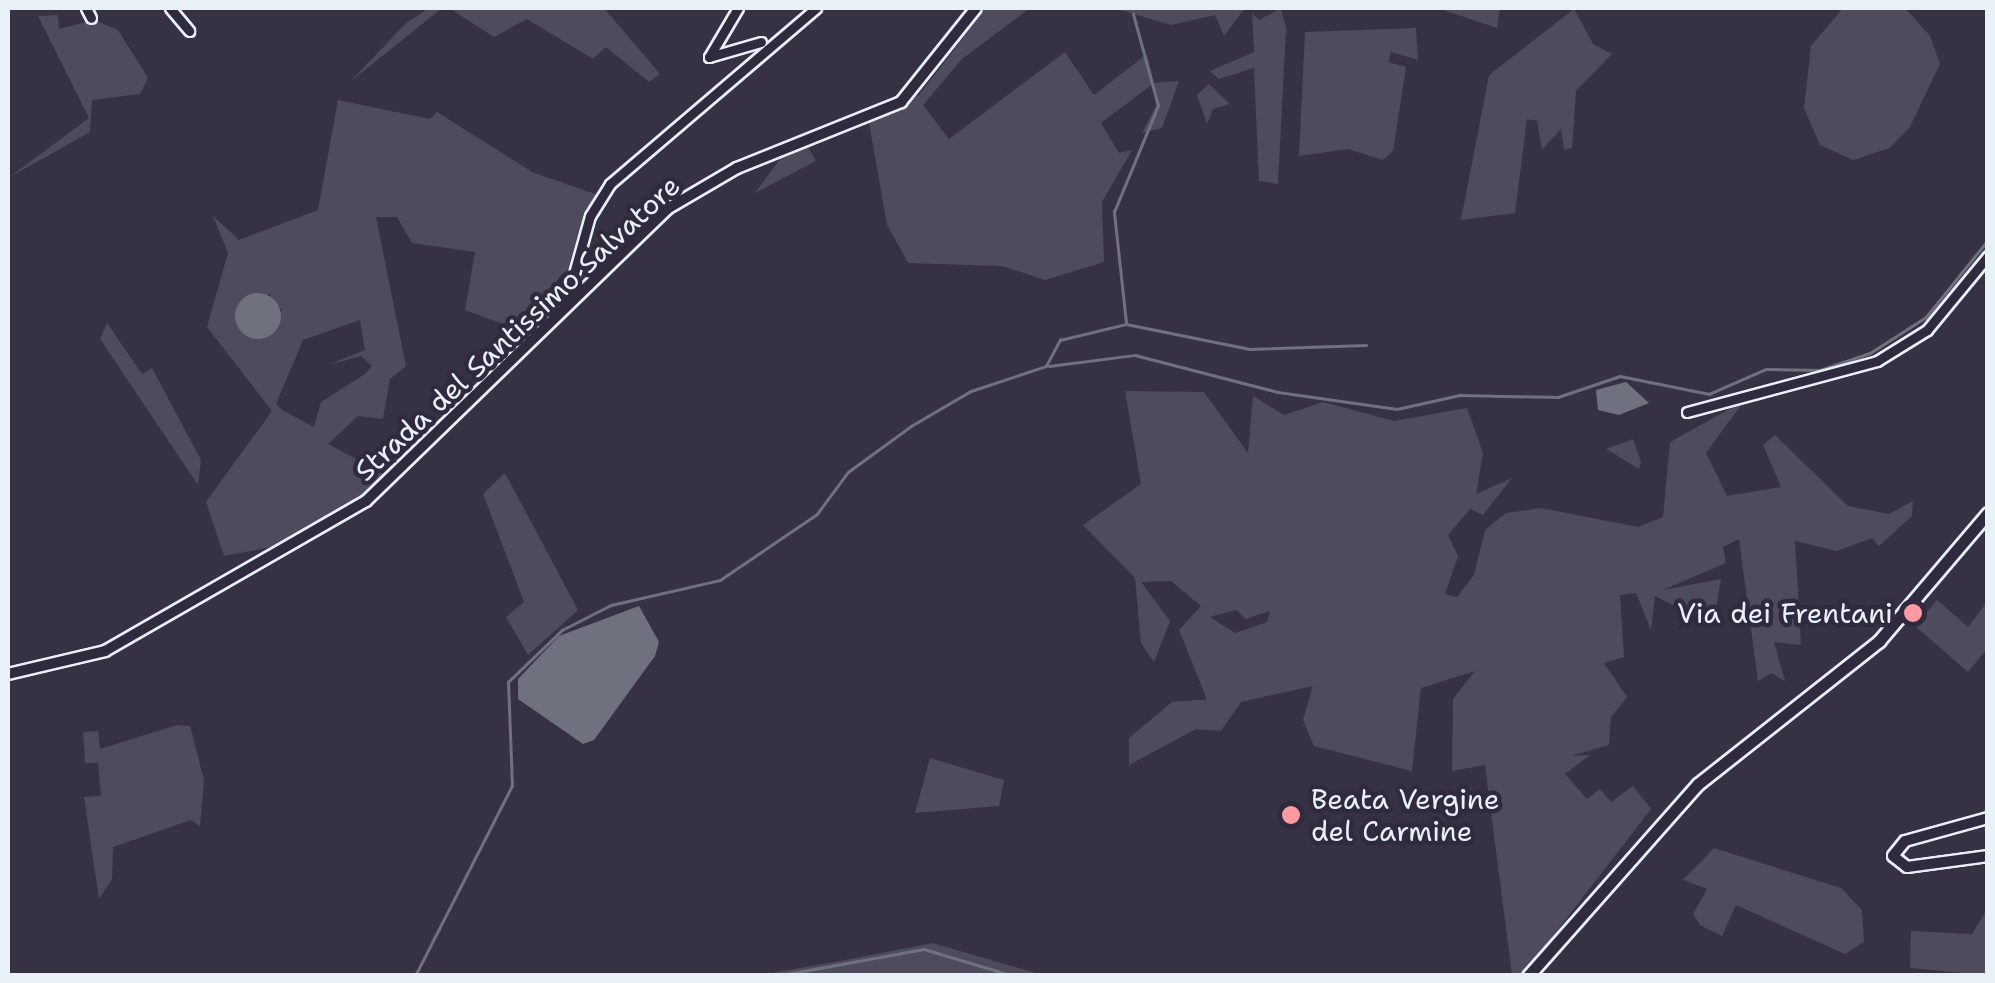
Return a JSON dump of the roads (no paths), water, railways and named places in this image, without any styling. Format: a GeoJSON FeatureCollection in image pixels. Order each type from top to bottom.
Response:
{"type":"FeatureCollection","features":[{"type":"Feature","properties":{"kind":"main road"},"geometry":{"type":"LineString","coordinates":[[1528,976],[1698,784],[1879,641],[1988,513]]}},
{"type":"Feature","properties":{"kind":"street"},"geometry":{"type":"LineString","coordinates":[[170,8],[189,31]]}},
{"type":"Feature","properties":{"kind":"street"},"geometry":{"type":"LineString","coordinates":[[738,8],[710,45],[712,60],[768,40]]}},
{"type":"Feature","properties":{"kind":"street"},"geometry":{"type":"LineString","coordinates":[[562,313],[584,257],[590,216],[610,184],[768,40],[816,8]]}},
{"type":"Feature","properties":{"kind":"street","name":"Strada del Santissimo Salvatore"},"geometry":{"type":"LineString","coordinates":[[8,674],[104,650],[366,501],[691,192],[901,102],[976,8]]}},
{"type":"Feature","properties":{"kind":"street"},"geometry":{"type":"LineString","coordinates":[[1687,412],[1877,361],[1927,330],[1988,256]]}},
{"type":"Feature","properties":{"kind":"street"},"geometry":{"type":"LineString","coordinates":[[584,257],[600,277]]}},
{"type":"Feature","properties":{"kind":"street"},"geometry":{"type":"LineString","coordinates":[[1988,818],[1905,841],[1893,856],[1907,867],[1988,856]]}},
{"type":"Feature","properties":{"kind":"water"},"geometry":{"type":"Polygon","coordinates":[[[258,293],[274,300],[281,316],[274,332],[258,339],[242,332],[235,316],[242,300],[258,293]]]}},
{"type":"Feature","properties":{"kind":"water"},"geometry":{"type":"Polygon","coordinates":[[[1626,382],[1649,403],[1619,415],[1598,410],[1596,390],[1626,382]]]}},
{"type":"Feature","properties":{"kind":"water"},"geometry":{"type":"Polygon","coordinates":[[[639,606],[659,642],[655,656],[594,740],[583,744],[518,699],[518,679],[559,636],[639,606]]]}},
{"type":"Feature","properties":{"kind":"waterway"},"geometry":{"type":"LineString","coordinates":[[1126,323],[1114,212],[1158,106],[1133,14]]}},
{"type":"Feature","properties":{"kind":"waterway"},"geometry":{"type":"LineString","coordinates":[[1049,366],[1135,355],[1278,392],[1397,409],[1460,395],[1558,397],[1620,376],[1709,394],[1766,369],[1820,370],[1870,353],[1926,317],[1988,240]]}},
{"type":"Feature","properties":{"kind":"waterway"},"geometry":{"type":"LineString","coordinates":[[415,976],[512,786],[508,682],[562,630],[611,605],[720,580],[817,514],[848,472],[911,426],[971,391],[1046,366],[1060,340],[1126,324],[1250,349],[1366,345]]}},
{"type":"Feature","properties":{"kind":"waterway"},"geometry":{"type":"LineString","coordinates":[[776,976],[924,949],[1014,976]]}},
{"type":"Feature","properties":{"kind":"place","name":"Via dei Frentani"},"geometry":{"type":"Point","coordinates":[1913,613]}},
{"type":"Feature","properties":{"kind":"place","name":"Beata Vergine del Carmine"},"geometry":{"type":"Point","coordinates":[1291,815]}}]}
